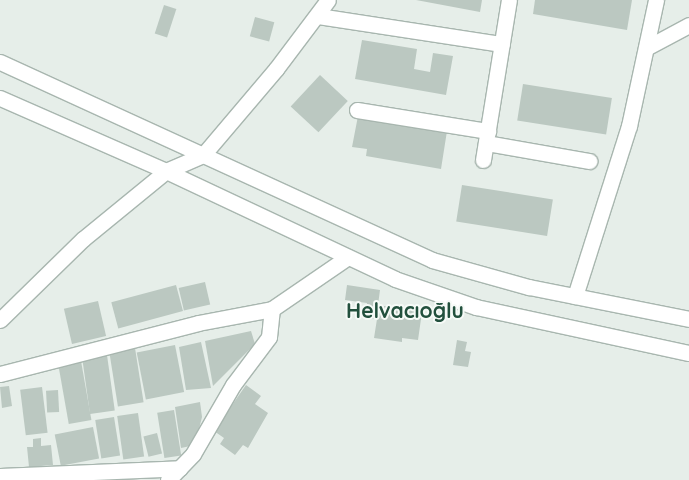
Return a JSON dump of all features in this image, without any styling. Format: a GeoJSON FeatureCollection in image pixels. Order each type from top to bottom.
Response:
{"type":"FeatureCollection","features":[{"type":"Feature","properties":{"kind":"street"},"geometry":{"type":"LineString","coordinates":[[0,320],[82,239],[166,171],[203,155],[318,16],[328,0]]}},
{"type":"Feature","properties":{"kind":"street"},"geometry":{"type":"LineString","coordinates":[[483,160],[509,0]]}},
{"type":"Feature","properties":{"kind":"street"},"geometry":{"type":"LineString","coordinates":[[575,296],[629,126],[656,0]]}},
{"type":"Feature","properties":{"kind":"street"},"geometry":{"type":"LineString","coordinates":[[318,16],[502,44]]}},
{"type":"Feature","properties":{"kind":"street"},"geometry":{"type":"LineString","coordinates":[[646,48],[689,25]]}},
{"type":"Feature","properties":{"kind":"street"},"geometry":{"type":"LineString","coordinates":[[0,62],[432,260],[529,287],[689,319]]}},
{"type":"Feature","properties":{"kind":"street"},"geometry":{"type":"LineString","coordinates":[[0,98],[166,171],[395,279],[476,307],[689,353]]}},
{"type":"Feature","properties":{"kind":"street"},"geometry":{"type":"LineString","coordinates":[[357,110],[589,161]]}},
{"type":"Feature","properties":{"kind":"street"},"geometry":{"type":"LineString","coordinates":[[0,374],[198,323],[272,309],[348,258]]}},
{"type":"Feature","properties":{"kind":"street"},"geometry":{"type":"LineString","coordinates":[[168,480],[193,454],[233,385],[269,337],[272,309]]}},
{"type":"Feature","properties":{"kind":"street"},"geometry":{"type":"LineString","coordinates":[[0,476],[180,468]]}},
{"type":"Feature","properties":{"kind":"building"},"geometry":{"type":"Polygon","coordinates":[[[416,0],[482,0],[480,12],[416,0]]]}},
{"type":"Feature","properties":{"kind":"building"},"geometry":{"type":"Polygon","coordinates":[[[535,0],[632,0],[627,30],[533,14],[535,0]]]}},
{"type":"Feature","properties":{"kind":"building"},"geometry":{"type":"Polygon","coordinates":[[[164,5],[176,9],[167,38],[155,34],[164,5]]]}},
{"type":"Feature","properties":{"kind":"building"},"geometry":{"type":"Polygon","coordinates":[[[255,17],[274,22],[269,41],[250,36],[255,17]]]}},
{"type":"Feature","properties":{"kind":"building"},"geometry":{"type":"Polygon","coordinates":[[[362,40],[417,49],[414,69],[430,72],[433,53],[453,56],[446,95],[355,79],[362,40]]]}},
{"type":"Feature","properties":{"kind":"building"},"geometry":{"type":"Polygon","coordinates":[[[320,75],[348,101],[318,132],[291,106],[320,75]]]}},
{"type":"Feature","properties":{"kind":"building"},"geometry":{"type":"Polygon","coordinates":[[[523,84],[612,98],[606,135],[517,121],[523,84]]]}},
{"type":"Feature","properties":{"kind":"building"},"geometry":{"type":"Polygon","coordinates":[[[358,116],[447,131],[441,169],[366,156],[367,149],[352,147],[358,116]]]}},
{"type":"Feature","properties":{"kind":"building"},"geometry":{"type":"Polygon","coordinates":[[[462,185],[553,199],[547,236],[456,222],[462,185]]]}},
{"type":"Feature","properties":{"kind":"building"},"geometry":{"type":"Polygon","coordinates":[[[205,282],[210,304],[184,310],[179,288],[205,282]]]}},
{"type":"Feature","properties":{"kind":"building"},"geometry":{"type":"Polygon","coordinates":[[[176,285],[183,311],[118,328],[111,302],[176,285]]]}},
{"type":"Feature","properties":{"kind":"building"},"geometry":{"type":"Polygon","coordinates":[[[347,285],[380,290],[378,305],[422,312],[418,340],[402,338],[402,342],[374,338],[377,319],[365,318],[367,303],[345,300],[347,285]]]}},
{"type":"Feature","properties":{"kind":"building"},"geometry":{"type":"Polygon","coordinates":[[[98,301],[106,336],[72,344],[64,309],[98,301]]]}},
{"type":"Feature","properties":{"kind":"building"},"geometry":{"type":"Polygon","coordinates":[[[251,331],[255,344],[213,386],[205,341],[251,331]]]}},
{"type":"Feature","properties":{"kind":"building"},"geometry":{"type":"Polygon","coordinates":[[[457,340],[467,342],[465,351],[471,352],[468,367],[453,365],[457,340]]]}},
{"type":"Feature","properties":{"kind":"building"},"geometry":{"type":"Polygon","coordinates":[[[201,342],[211,388],[186,390],[179,347],[201,342]]]}},
{"type":"Feature","properties":{"kind":"building"},"geometry":{"type":"Polygon","coordinates":[[[175,345],[184,392],[146,400],[137,352],[175,345]]]}},
{"type":"Feature","properties":{"kind":"building"},"geometry":{"type":"Polygon","coordinates":[[[135,348],[144,402],[118,406],[109,352],[135,348]]]}},
{"type":"Feature","properties":{"kind":"building"},"geometry":{"type":"Polygon","coordinates":[[[107,355],[115,410],[90,414],[82,358],[107,355]]]}},
{"type":"Feature","properties":{"kind":"building"},"geometry":{"type":"Polygon","coordinates":[[[81,361],[91,420],[69,424],[58,365],[81,361]]]}},
{"type":"Feature","properties":{"kind":"building"},"geometry":{"type":"Polygon","coordinates":[[[246,385],[261,396],[255,404],[268,413],[248,448],[243,445],[235,455],[220,444],[224,438],[214,431],[246,385]]]}},
{"type":"Feature","properties":{"kind":"building"},"geometry":{"type":"Polygon","coordinates":[[[9,386],[12,406],[2,408],[0,387],[9,386]]]}},
{"type":"Feature","properties":{"kind":"building"},"geometry":{"type":"Polygon","coordinates":[[[42,387],[48,433],[26,435],[20,390],[42,387]]]}},
{"type":"Feature","properties":{"kind":"building"},"geometry":{"type":"Polygon","coordinates":[[[58,390],[59,412],[47,413],[46,391],[58,390]]]}},
{"type":"Feature","properties":{"kind":"building"},"geometry":{"type":"Polygon","coordinates":[[[200,402],[202,417],[195,445],[181,448],[175,407],[200,402]]]}},
{"type":"Feature","properties":{"kind":"building"},"geometry":{"type":"Polygon","coordinates":[[[174,410],[181,455],[164,458],[157,413],[174,410]]]}},
{"type":"Feature","properties":{"kind":"building"},"geometry":{"type":"Polygon","coordinates":[[[138,413],[144,457],[123,459],[117,416],[138,413]]]}},
{"type":"Feature","properties":{"kind":"building"},"geometry":{"type":"Polygon","coordinates":[[[114,417],[120,456],[101,458],[95,420],[114,417]]]}},
{"type":"Feature","properties":{"kind":"building"},"geometry":{"type":"Polygon","coordinates":[[[93,427],[99,458],[61,466],[55,434],[93,427]]]}},
{"type":"Feature","properties":{"kind":"building"},"geometry":{"type":"Polygon","coordinates":[[[157,433],[162,453],[148,457],[143,436],[157,433]]]}},
{"type":"Feature","properties":{"kind":"building"},"geometry":{"type":"Polygon","coordinates":[[[41,438],[41,446],[51,445],[53,465],[29,467],[27,447],[33,447],[33,439],[41,438]]]}},
{"type":"Feature","properties":{"kind":"district","name":"Helvacıoğlu"},"geometry":{"type":"Point","coordinates":[405,310]}}]}
